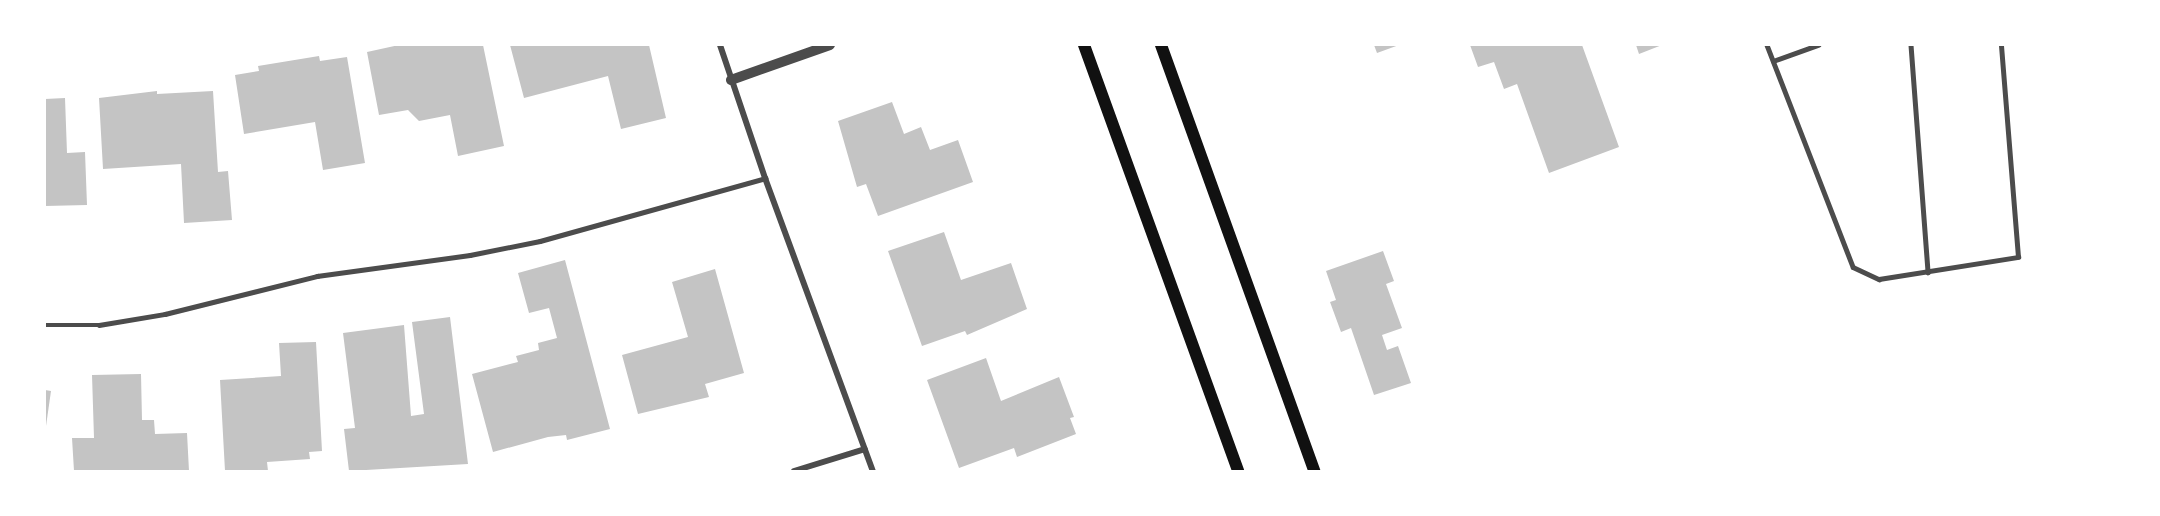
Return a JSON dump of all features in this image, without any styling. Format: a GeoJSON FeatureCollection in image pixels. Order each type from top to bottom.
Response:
{"type":"FeatureCollection","features":[{"type":"Feature","properties":{"kind":"main road"},"geometry":{"type":"LineString","coordinates":[[1084,45],[1238,471]]}},
{"type":"Feature","properties":{"kind":"main road"},"geometry":{"type":"LineString","coordinates":[[1161,45],[1314,471]]}},
{"type":"Feature","properties":{"kind":"street"},"geometry":{"type":"LineString","coordinates":[[720,45],[765,178],[873,471]]}},
{"type":"Feature","properties":{"kind":"street"},"geometry":{"type":"LineString","coordinates":[[730,80],[830,45]]}},
{"type":"Feature","properties":{"kind":"street"},"geometry":{"type":"LineString","coordinates":[[794,471],[865,449]]}},
{"type":"Feature","properties":{"kind":"lane"},"geometry":{"type":"LineString","coordinates":[[1767,45],[1853,267],[1879,279],[2018,257],[2001,45]]}},
{"type":"Feature","properties":{"kind":"lane"},"geometry":{"type":"LineString","coordinates":[[1773,62],[1818,45]]}},
{"type":"Feature","properties":{"kind":"lane"},"geometry":{"type":"LineString","coordinates":[[1911,45],[1928,272]]}},
{"type":"Feature","properties":{"kind":"lane"},"geometry":{"type":"LineString","coordinates":[[45,325],[99,325],[165,314],[317,276],[470,255],[540,241],[765,178]]}},
{"type":"Feature","properties":{"kind":"building"},"geometry":{"type":"Polygon","coordinates":[[[399,45],[483,45],[504,146],[458,156],[450,115],[419,121],[408,110],[379,115],[367,52],[399,45]]]}},
{"type":"Feature","properties":{"kind":"building"},"geometry":{"type":"Polygon","coordinates":[[[510,45],[649,45],[666,118],[621,129],[608,76],[524,98],[510,45]]]}},
{"type":"Feature","properties":{"kind":"building"},"geometry":{"type":"Polygon","coordinates":[[[1374,45],[1399,45],[1377,53],[1374,45]]]}},
{"type":"Feature","properties":{"kind":"building"},"geometry":{"type":"Polygon","coordinates":[[[1470,45],[1582,45],[1619,147],[1549,173],[1517,84],[1504,89],[1494,62],[1478,67],[1470,45]]]}},
{"type":"Feature","properties":{"kind":"building"},"geometry":{"type":"Polygon","coordinates":[[[1636,45],[1662,45],[1639,54],[1636,45]]]}},
{"type":"Feature","properties":{"kind":"building"},"geometry":{"type":"Polygon","coordinates":[[[319,56],[320,61],[347,57],[365,163],[323,170],[315,122],[244,134],[235,75],[259,71],[258,66],[319,56]]]}},
{"type":"Feature","properties":{"kind":"building"},"geometry":{"type":"Polygon","coordinates":[[[157,91],[157,94],[213,91],[218,172],[228,171],[232,220],[184,223],[181,164],[103,169],[99,98],[157,91]]]}},
{"type":"Feature","properties":{"kind":"building"},"geometry":{"type":"Polygon","coordinates":[[[65,98],[67,153],[85,152],[87,205],[45,206],[45,99],[65,98]]]}},
{"type":"Feature","properties":{"kind":"building"},"geometry":{"type":"Polygon","coordinates":[[[892,102],[904,134],[921,127],[930,150],[958,140],[973,182],[878,216],[866,184],[857,187],[838,121],[892,102]]]}},
{"type":"Feature","properties":{"kind":"building"},"geometry":{"type":"Polygon","coordinates":[[[944,232],[961,280],[1011,263],[1027,309],[967,335],[965,331],[922,346],[888,251],[944,232]]]}},
{"type":"Feature","properties":{"kind":"building"},"geometry":{"type":"Polygon","coordinates":[[[1383,251],[1394,281],[1386,284],[1402,328],[1382,335],[1387,350],[1398,346],[1411,383],[1374,395],[1351,328],[1341,332],[1330,302],[1336,300],[1326,271],[1383,251]]]}},
{"type":"Feature","properties":{"kind":"building"},"geometry":{"type":"Polygon","coordinates":[[[565,260],[610,429],[567,440],[566,435],[548,437],[493,452],[472,374],[518,362],[516,356],[539,350],[538,343],[557,338],[549,308],[529,313],[518,273],[565,260]]]}},
{"type":"Feature","properties":{"kind":"building"},"geometry":{"type":"Polygon","coordinates":[[[715,269],[744,373],[705,384],[709,397],[638,414],[622,355],[688,337],[672,282],[715,269]]]}},
{"type":"Feature","properties":{"kind":"building"},"geometry":{"type":"Polygon","coordinates":[[[450,317],[468,464],[349,471],[344,429],[355,428],[343,333],[404,325],[411,416],[424,414],[412,322],[450,317]]]}},
{"type":"Feature","properties":{"kind":"building"},"geometry":{"type":"Polygon","coordinates":[[[316,342],[322,451],[309,452],[310,459],[267,462],[268,471],[225,471],[220,380],[281,376],[279,343],[316,342]]]}},
{"type":"Feature","properties":{"kind":"building"},"geometry":{"type":"Polygon","coordinates":[[[986,358],[1001,401],[1059,377],[1074,417],[1070,418],[1076,434],[1017,457],[1014,448],[959,468],[927,380],[986,358]]]}},
{"type":"Feature","properties":{"kind":"building"},"geometry":{"type":"Polygon","coordinates":[[[141,374],[142,420],[154,420],[155,434],[187,433],[189,471],[74,471],[72,438],[94,438],[92,375],[141,374]]]}},
{"type":"Feature","properties":{"kind":"building"},"geometry":{"type":"Polygon","coordinates":[[[45,390],[51,391],[46,426],[45,426],[45,390]]]}}]}
